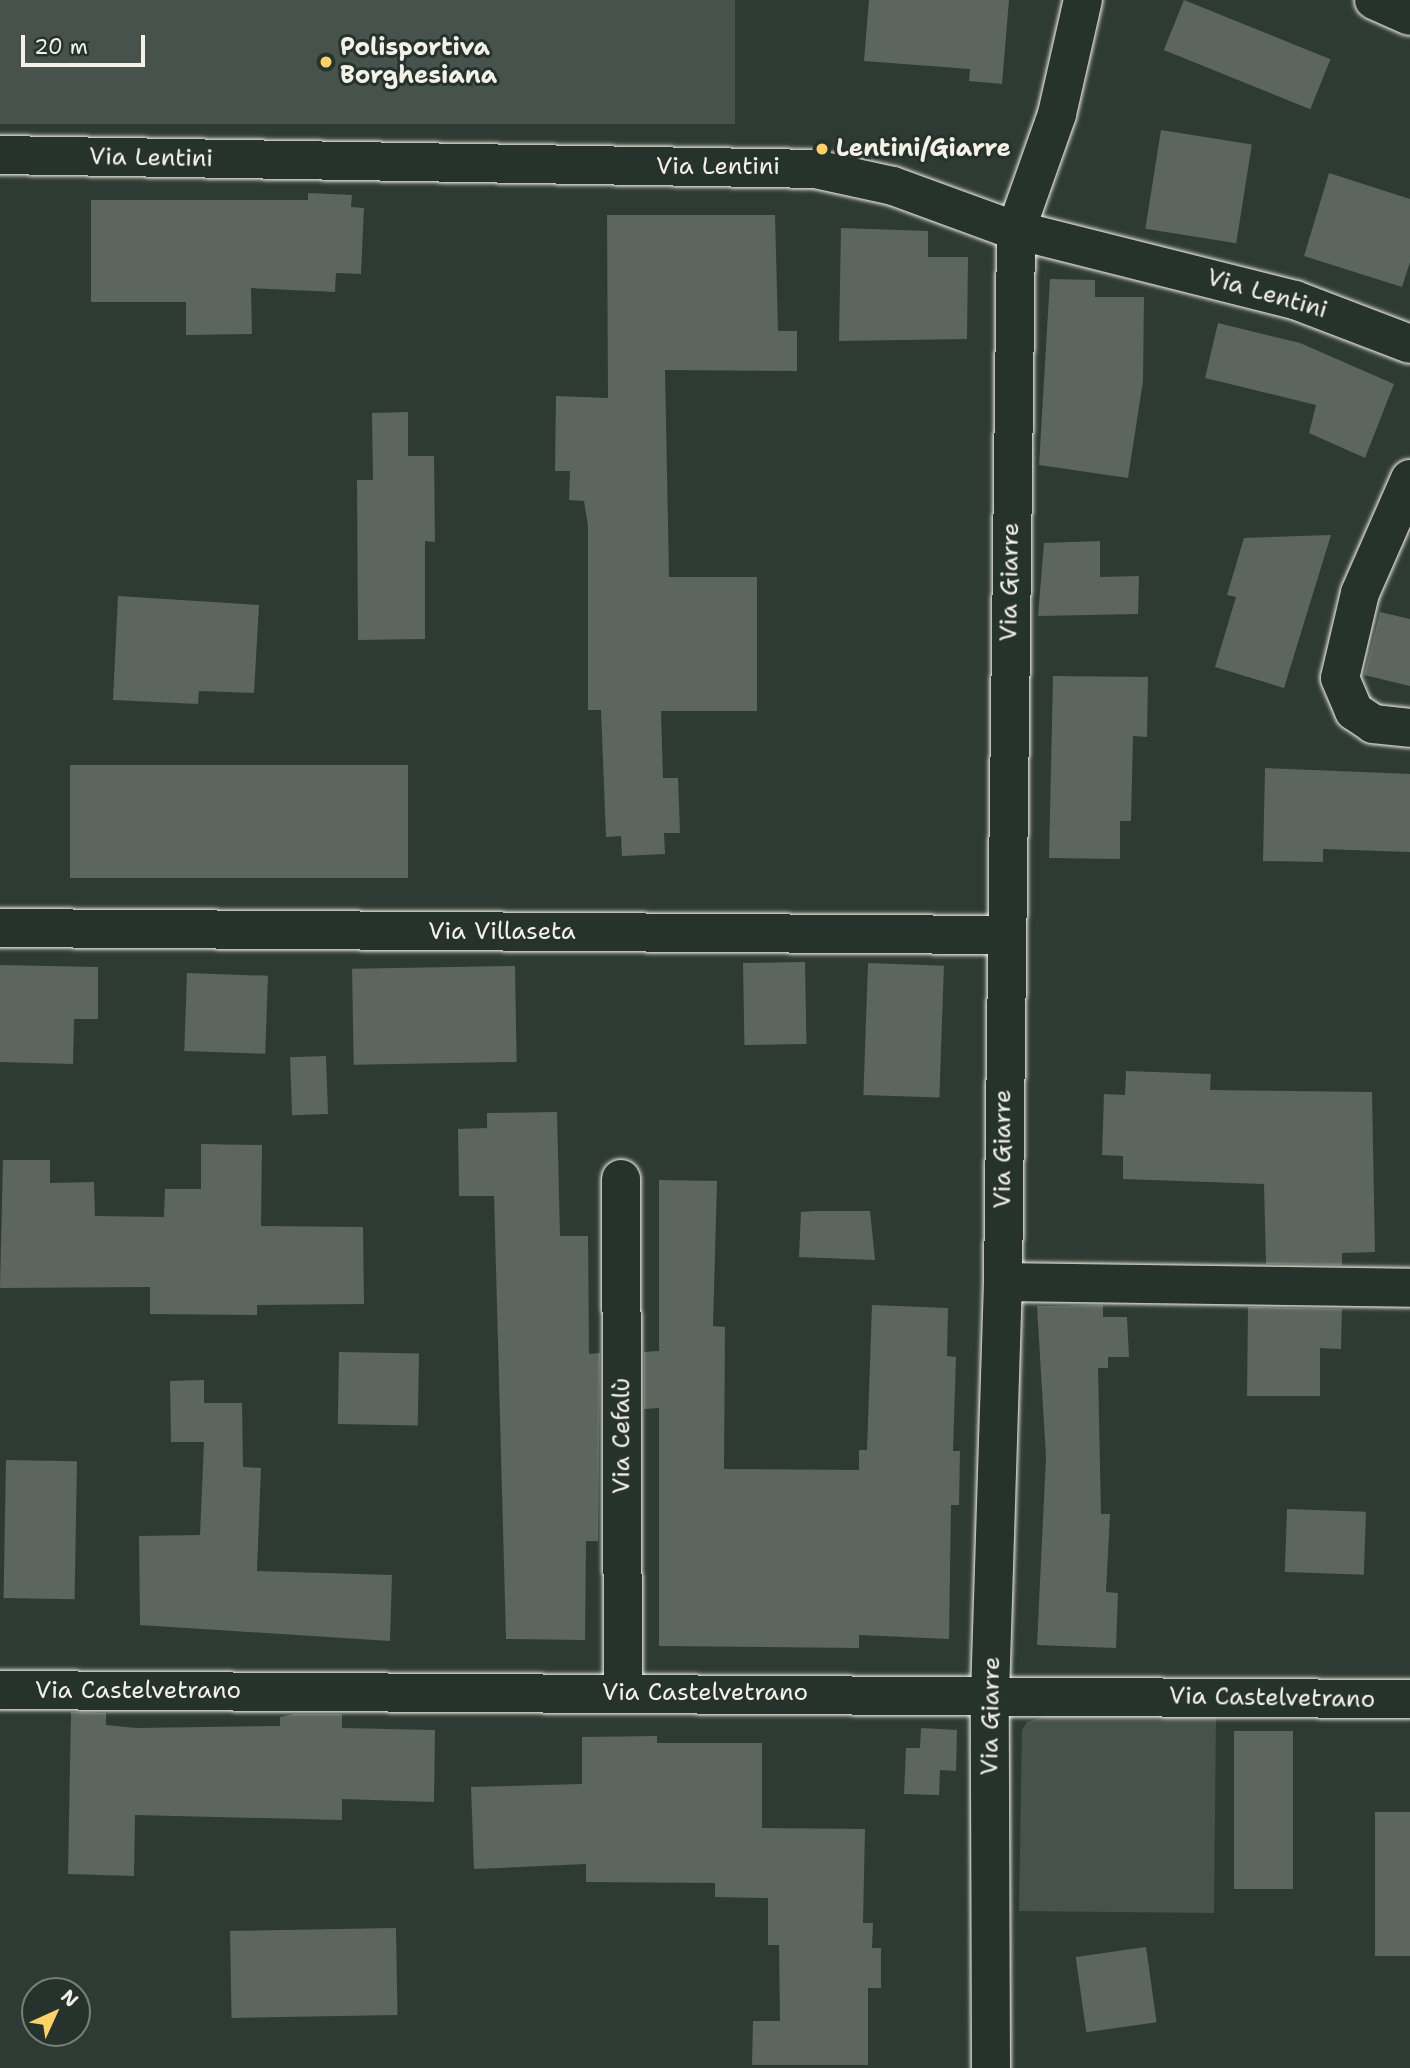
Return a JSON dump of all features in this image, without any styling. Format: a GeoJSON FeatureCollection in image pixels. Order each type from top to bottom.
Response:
{"type":"FeatureCollection","features":[{"type":"Feature","properties":{"kind":"street","name":"Via Giarre"},"geometry":{"type":"LineString","coordinates":[[991,2068],[990,1695],[1003,1282],[1005,935],[1016,230],[1060,104],[1083,0]]}},
{"type":"Feature","properties":{"kind":"street"},"geometry":{"type":"LineString","coordinates":[[1374,0],[1410,16]]}},
{"type":"Feature","properties":{"kind":"street","name":"Via Lentini"},"geometry":{"type":"LineString","coordinates":[[0,155],[788,167],[894,186],[1016,230],[1295,300],[1410,344]]}},
{"type":"Feature","properties":{"kind":"street"},"geometry":{"type":"LineString","coordinates":[[1410,479],[1360,593],[1340,678],[1354,711],[1373,724],[1410,728]]}},
{"type":"Feature","properties":{"kind":"street","name":"Via Villaseta"},"geometry":{"type":"LineString","coordinates":[[0,928],[1005,935]]}},
{"type":"Feature","properties":{"kind":"street","name":"Via Cefalù"},"geometry":{"type":"LineString","coordinates":[[621,1179],[622,1693]]}},
{"type":"Feature","properties":{"kind":"street"},"geometry":{"type":"LineString","coordinates":[[1003,1282],[1410,1288]]}},
{"type":"Feature","properties":{"kind":"street","name":"Via Castelvetrano"},"geometry":{"type":"LineString","coordinates":[[0,1690],[1410,1699]]}},
{"type":"Feature","properties":{"kind":"shaded area","name":"Polisportiva Borghesiana"},"geometry":{"type":"Polygon","coordinates":[[[0,0],[735,0],[735,124],[0,124],[0,0]]]}},
{"type":"Feature","properties":{"kind":"shaded area"},"geometry":{"type":"Polygon","coordinates":[[[1052,1714],[1216,1716],[1214,1913],[1019,1911],[1022,1730],[1027,1722],[1052,1714]]]}},
{"type":"Feature","properties":{"kind":"building"},"geometry":{"type":"Polygon","coordinates":[[[869,0],[1009,0],[1002,84],[969,81],[970,69],[864,61],[869,0]]]}},
{"type":"Feature","properties":{"kind":"building"},"geometry":{"type":"Polygon","coordinates":[[[1184,0],[1330,59],[1310,109],[1164,50],[1184,0]]]}},
{"type":"Feature","properties":{"kind":"building"},"geometry":{"type":"Polygon","coordinates":[[[1161,130],[1252,144],[1236,243],[1145,229],[1161,130]]]}},
{"type":"Feature","properties":{"kind":"building"},"geometry":{"type":"Polygon","coordinates":[[[1329,173],[1410,199],[1410,262],[1402,287],[1304,256],[1329,173]]]}},
{"type":"Feature","properties":{"kind":"building"},"geometry":{"type":"Polygon","coordinates":[[[308,193],[352,195],[351,207],[364,208],[361,274],[336,273],[335,292],[251,288],[252,334],[186,335],[186,302],[91,302],[91,200],[308,200],[308,193]]]}},
{"type":"Feature","properties":{"kind":"building"},"geometry":{"type":"Polygon","coordinates":[[[607,215],[775,215],[778,331],[797,331],[797,371],[665,370],[669,577],[757,577],[757,711],[661,711],[663,778],[678,778],[680,833],[664,833],[665,854],[622,856],[621,836],[606,837],[601,710],[588,710],[588,526],[584,501],[569,500],[570,471],[555,471],[556,396],[608,398],[607,215]]]}},
{"type":"Feature","properties":{"kind":"building"},"geometry":{"type":"Polygon","coordinates":[[[841,228],[928,231],[928,257],[968,257],[967,339],[839,341],[841,228]]]}},
{"type":"Feature","properties":{"kind":"building"},"geometry":{"type":"Polygon","coordinates":[[[1050,279],[1095,280],[1095,297],[1144,297],[1143,381],[1128,478],[1039,465],[1050,279]]]}},
{"type":"Feature","properties":{"kind":"building"},"geometry":{"type":"Polygon","coordinates":[[[1218,323],[1300,343],[1394,384],[1365,458],[1309,433],[1316,405],[1205,378],[1218,323]]]}},
{"type":"Feature","properties":{"kind":"building"},"geometry":{"type":"Polygon","coordinates":[[[408,412],[408,456],[434,456],[435,542],[425,541],[425,639],[358,640],[357,480],[373,480],[372,413],[408,412]]]}},
{"type":"Feature","properties":{"kind":"building"},"geometry":{"type":"Polygon","coordinates":[[[1331,535],[1284,688],[1215,667],[1236,597],[1227,595],[1244,538],[1331,535]]]}},
{"type":"Feature","properties":{"kind":"building"},"geometry":{"type":"Polygon","coordinates":[[[1100,541],[1100,577],[1139,576],[1138,614],[1038,616],[1044,543],[1100,541]]]}},
{"type":"Feature","properties":{"kind":"building"},"geometry":{"type":"Polygon","coordinates":[[[118,596],[259,605],[254,693],[199,691],[198,704],[113,700],[118,596]]]}},
{"type":"Feature","properties":{"kind":"building"},"geometry":{"type":"Polygon","coordinates":[[[1380,612],[1410,619],[1410,686],[1364,675],[1380,612]]]}},
{"type":"Feature","properties":{"kind":"building"},"geometry":{"type":"Polygon","coordinates":[[[1053,676],[1148,677],[1147,737],[1133,736],[1131,821],[1120,821],[1120,859],[1049,858],[1053,676]]]}},
{"type":"Feature","properties":{"kind":"building"},"geometry":{"type":"Polygon","coordinates":[[[70,765],[408,765],[408,878],[70,878],[70,765]]]}},
{"type":"Feature","properties":{"kind":"building"},"geometry":{"type":"Polygon","coordinates":[[[1265,768],[1410,774],[1410,852],[1323,849],[1323,862],[1263,861],[1265,768]]]}},
{"type":"Feature","properties":{"kind":"building"},"geometry":{"type":"Polygon","coordinates":[[[805,962],[806,1044],[744,1045],[743,963],[805,962]]]}},
{"type":"Feature","properties":{"kind":"building"},"geometry":{"type":"Polygon","coordinates":[[[868,963],[944,966],[939,1098],[863,1095],[868,963]]]}},
{"type":"Feature","properties":{"kind":"building"},"geometry":{"type":"Polygon","coordinates":[[[0,965],[98,967],[98,1019],[74,1019],[73,1064],[0,1062],[0,965]]]}},
{"type":"Feature","properties":{"kind":"building"},"geometry":{"type":"Polygon","coordinates":[[[515,966],[517,1062],[354,1065],[352,969],[515,966]]]}},
{"type":"Feature","properties":{"kind":"building"},"geometry":{"type":"Polygon","coordinates":[[[187,973],[268,976],[265,1054],[184,1051],[187,973]]]}},
{"type":"Feature","properties":{"kind":"building"},"geometry":{"type":"Polygon","coordinates":[[[326,1056],[328,1114],[292,1115],[290,1057],[326,1056]]]}},
{"type":"Feature","properties":{"kind":"building"},"geometry":{"type":"Polygon","coordinates":[[[1126,1071],[1211,1074],[1210,1090],[1372,1092],[1375,1252],[1342,1253],[1342,1265],[1266,1264],[1264,1184],[1123,1179],[1123,1156],[1102,1155],[1104,1094],[1125,1095],[1126,1071]]]}},
{"type":"Feature","properties":{"kind":"building"},"geometry":{"type":"Polygon","coordinates":[[[557,1112],[560,1236],[588,1236],[589,1354],[600,1353],[598,1541],[586,1541],[585,1640],[506,1639],[494,1196],[459,1196],[458,1129],[487,1128],[487,1113],[557,1112]]]}},
{"type":"Feature","properties":{"kind":"building"},"geometry":{"type":"Polygon","coordinates":[[[201,1144],[262,1145],[261,1226],[363,1227],[364,1304],[257,1305],[257,1315],[150,1314],[150,1287],[0,1288],[3,1160],[50,1160],[50,1183],[94,1182],[95,1216],[164,1217],[165,1189],[201,1189],[201,1144]]]}},
{"type":"Feature","properties":{"kind":"building"},"geometry":{"type":"Polygon","coordinates":[[[659,1180],[717,1181],[713,1326],[725,1327],[724,1469],[859,1470],[859,1450],[867,1450],[872,1305],[948,1308],[947,1356],[956,1357],[953,1451],[960,1451],[959,1505],[951,1505],[949,1639],[859,1635],[859,1648],[659,1646],[659,1408],[644,1409],[644,1352],[659,1351],[659,1180]]]}},
{"type":"Feature","properties":{"kind":"building"},"geometry":{"type":"Polygon","coordinates":[[[870,1211],[875,1260],[799,1257],[801,1212],[870,1211]]]}},
{"type":"Feature","properties":{"kind":"building"},"geometry":{"type":"Polygon","coordinates":[[[1103,1305],[1103,1317],[1127,1317],[1129,1357],[1108,1357],[1108,1368],[1098,1368],[1101,1514],[1110,1514],[1106,1592],[1118,1593],[1116,1648],[1037,1645],[1046,1457],[1037,1306],[1103,1305]]]}},
{"type":"Feature","properties":{"kind":"building"},"geometry":{"type":"Polygon","coordinates":[[[1248,1307],[1342,1309],[1341,1349],[1320,1348],[1320,1396],[1247,1396],[1248,1307]]]}},
{"type":"Feature","properties":{"kind":"building"},"geometry":{"type":"Polygon","coordinates":[[[339,1352],[419,1353],[418,1425],[338,1424],[339,1352]]]}},
{"type":"Feature","properties":{"kind":"building"},"geometry":{"type":"Polygon","coordinates":[[[204,1380],[204,1403],[242,1403],[243,1467],[261,1468],[257,1571],[392,1575],[390,1641],[140,1625],[139,1536],[200,1535],[204,1442],[171,1442],[170,1381],[204,1380]]]}},
{"type":"Feature","properties":{"kind":"building"},"geometry":{"type":"Polygon","coordinates":[[[6,1460],[77,1461],[75,1599],[4,1598],[6,1460]]]}},
{"type":"Feature","properties":{"kind":"building"},"geometry":{"type":"Polygon","coordinates":[[[1287,1509],[1366,1512],[1364,1575],[1285,1572],[1287,1509]]]}},
{"type":"Feature","properties":{"kind":"building"},"geometry":{"type":"Polygon","coordinates":[[[71,1712],[106,1713],[106,1725],[136,1728],[280,1726],[280,1717],[293,1714],[342,1714],[342,1728],[435,1730],[434,1802],[342,1799],[342,1820],[135,1815],[134,1876],[68,1874],[71,1712]]]}},
{"type":"Feature","properties":{"kind":"building"},"geometry":{"type":"Polygon","coordinates":[[[921,1728],[957,1730],[956,1771],[940,1770],[939,1795],[904,1794],[906,1748],[920,1748],[921,1728]]]}},
{"type":"Feature","properties":{"kind":"building"},"geometry":{"type":"Polygon","coordinates":[[[1234,1731],[1293,1731],[1293,1889],[1234,1889],[1234,1731]]]}},
{"type":"Feature","properties":{"kind":"building"},"geometry":{"type":"Polygon","coordinates":[[[657,1736],[657,1743],[762,1743],[762,1828],[865,1829],[863,1923],[873,1923],[872,1948],[881,1948],[881,1988],[868,1988],[868,2065],[752,2065],[753,2021],[780,2021],[779,1945],[768,1945],[768,1898],[715,1897],[715,1883],[586,1882],[586,1864],[474,1869],[471,1787],[582,1784],[582,1737],[657,1736]]]}},
{"type":"Feature","properties":{"kind":"building"},"geometry":{"type":"Polygon","coordinates":[[[1375,1812],[1410,1812],[1410,1956],[1375,1956],[1375,1812]]]}},
{"type":"Feature","properties":{"kind":"building"},"geometry":{"type":"Polygon","coordinates":[[[396,1928],[398,2015],[232,2018],[230,1931],[396,1928]]]}},
{"type":"Feature","properties":{"kind":"building"},"geometry":{"type":"Polygon","coordinates":[[[1146,1947],[1157,2022],[1086,2032],[1076,1957],[1146,1947]]]}},
{"type":"Feature","properties":{"kind":"place","name":"Polisportiva Borghesiana"},"geometry":{"type":"Point","coordinates":[326,62]}},
{"type":"Feature","properties":{"kind":"place","name":"Lentini/Giarre"},"geometry":{"type":"Point","coordinates":[822,149]}}]}
